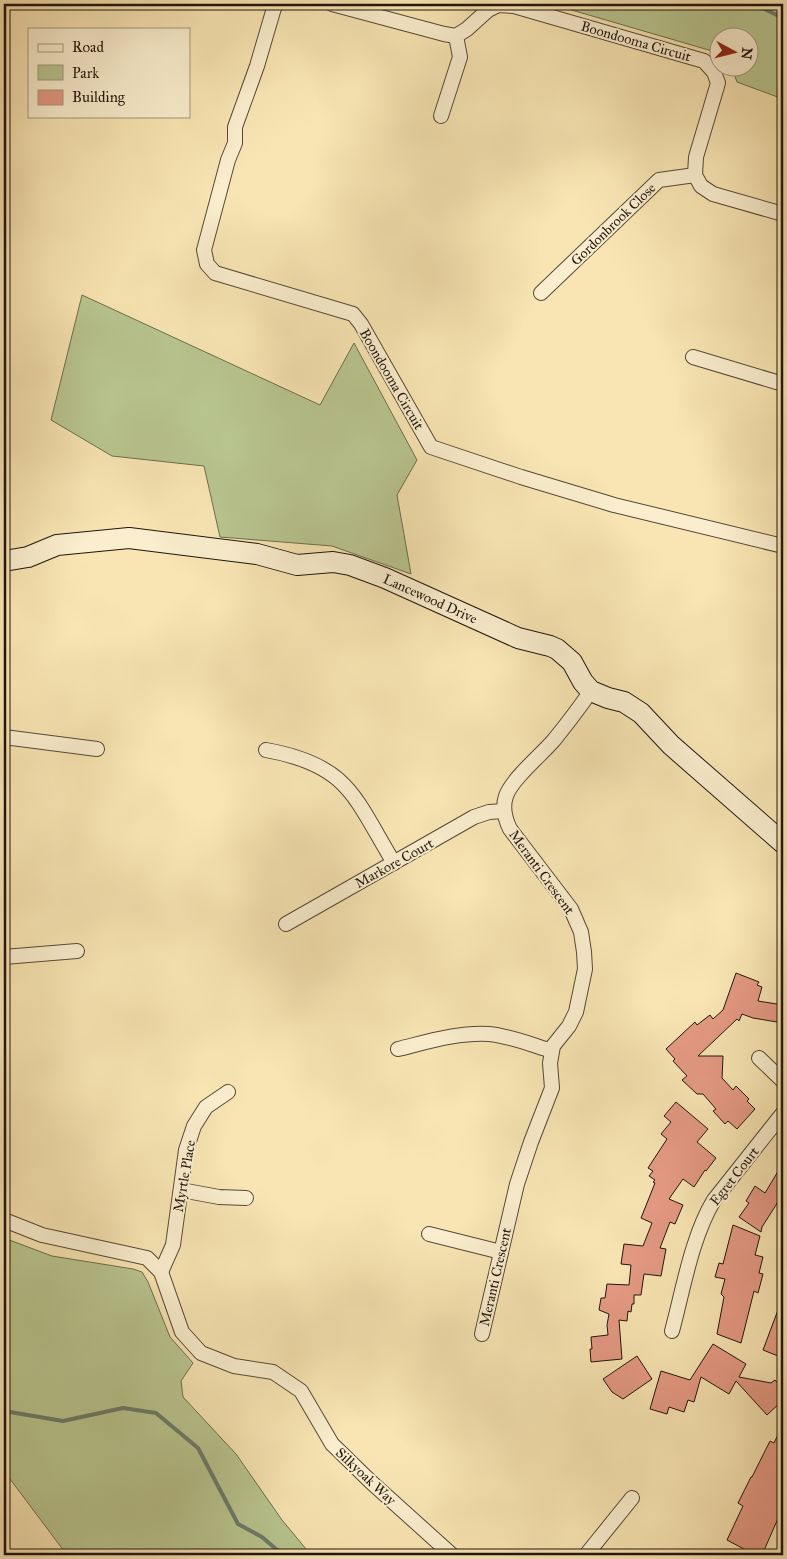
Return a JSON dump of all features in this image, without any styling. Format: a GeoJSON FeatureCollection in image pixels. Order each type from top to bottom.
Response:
{"type":"FeatureCollection","features":[{"type":"Feature","properties":{"kind":"street","name":"Boondooma Circuit"},"geometry":{"type":"LineString","coordinates":[[277,4],[274,8],[235,127],[235,143],[228,160],[204,250],[207,264],[215,274],[353,314],[361,324],[431,447],[614,505],[783,546]]}},
{"type":"Feature","properties":{"kind":"street"},"geometry":{"type":"LineString","coordinates":[[332,4],[456,36],[460,57],[441,116]]}},
{"type":"Feature","properties":{"kind":"street","name":"Boondooma Circuit"},"geometry":{"type":"LineString","coordinates":[[456,36],[467,29],[488,10],[498,5],[514,6],[704,61],[714,72],[718,83],[696,157],[695,175]]}},
{"type":"Feature","properties":{"kind":"street"},"geometry":{"type":"LineString","coordinates":[[695,175],[701,186],[713,194],[783,214]]}},
{"type":"Feature","properties":{"kind":"street","name":"Gordonbrook Close"},"geometry":{"type":"LineString","coordinates":[[541,293],[659,180],[695,175]]}},
{"type":"Feature","properties":{"kind":"street"},"geometry":{"type":"LineString","coordinates":[[693,357],[783,384]]}},
{"type":"Feature","properties":{"kind":"street","name":"Lancewood Drive"},"geometry":{"type":"LineString","coordinates":[[4,561],[28,558],[57,545],[129,538],[256,554],[298,565],[324,562],[342,563],[385,578],[518,638],[550,646],[572,662],[583,682],[591,691]]}},
{"type":"Feature","properties":{"kind":"street"},"geometry":{"type":"LineString","coordinates":[[504,811],[506,797],[513,785],[554,740],[591,691],[624,702],[642,713],[671,745],[782,838]]}},
{"type":"Feature","properties":{"kind":"street"},"geometry":{"type":"LineString","coordinates":[[4,737],[97,749]]}},
{"type":"Feature","properties":{"kind":"street"},"geometry":{"type":"LineString","coordinates":[[266,750],[302,758],[330,772],[340,780],[363,808],[394,863]]}},
{"type":"Feature","properties":{"kind":"street","name":"Markore Court"},"geometry":{"type":"LineString","coordinates":[[286,924],[474,817],[489,812],[504,811]]}},
{"type":"Feature","properties":{"kind":"street","name":"Meranti Crescent"},"geometry":{"type":"LineString","coordinates":[[482,1334],[522,1166],[552,1088],[550,1063],[552,1051],[556,1040],[572,1020],[578,1004],[585,969],[582,938],[571,909],[510,829],[504,811]]}},
{"type":"Feature","properties":{"kind":"street"},"geometry":{"type":"LineString","coordinates":[[4,958],[77,951]]}},
{"type":"Feature","properties":{"kind":"street"},"geometry":{"type":"LineString","coordinates":[[398,1050],[442,1039],[477,1034],[504,1037],[552,1051]]}},
{"type":"Feature","properties":{"kind":"street"},"geometry":{"type":"LineString","coordinates":[[759,1058],[783,1081]]}},
{"type":"Feature","properties":{"kind":"street","name":"Myrtle Place"},"geometry":{"type":"LineString","coordinates":[[161,1272],[173,1245],[186,1150],[194,1126],[206,1107],[228,1092]]}},
{"type":"Feature","properties":{"kind":"street","name":"Egret Court"},"geometry":{"type":"LineString","coordinates":[[672,1331],[705,1214],[714,1200],[783,1114]]}},
{"type":"Feature","properties":{"kind":"street"},"geometry":{"type":"LineString","coordinates":[[181,1190],[219,1197],[246,1198]]}},
{"type":"Feature","properties":{"kind":"street"},"geometry":{"type":"LineString","coordinates":[[4,1220],[42,1235],[147,1258],[161,1272]]}},
{"type":"Feature","properties":{"kind":"street"},"geometry":{"type":"LineString","coordinates":[[430,1234],[501,1252]]}},
{"type":"Feature","properties":{"kind":"street","name":"Silkyoak Way"},"geometry":{"type":"LineString","coordinates":[[161,1272],[182,1332],[201,1353],[234,1366],[273,1372],[301,1391],[332,1444],[452,1555]]}},
{"type":"Feature","properties":{"kind":"street"},"geometry":{"type":"LineString","coordinates":[[586,1555],[632,1498]]}},
{"type":"Feature","properties":{"kind":"green space"},"geometry":{"type":"Polygon","coordinates":[[[551,4],[783,4],[783,99],[737,82],[736,78],[760,78],[760,28],[710,28],[710,50],[551,4]]]}},
{"type":"Feature","properties":{"kind":"green space"},"geometry":{"type":"Polygon","coordinates":[[[82,295],[320,405],[354,343],[417,460],[397,495],[411,574],[332,546],[220,537],[204,466],[112,456],[51,420],[82,295]]]}},
{"type":"Feature","properties":{"kind":"green space"},"geometry":{"type":"Polygon","coordinates":[[[4,1238],[52,1256],[142,1272],[148,1282],[170,1337],[193,1363],[181,1381],[183,1397],[236,1454],[282,1520],[311,1555],[67,1555],[4,1471],[4,1238]]]}},
{"type":"Feature","properties":{"kind":"building"},"geometry":{"type":"Polygon","coordinates":[[[736,973],[759,982],[757,985],[762,987],[758,1001],[783,1005],[783,1023],[753,1018],[742,1014],[739,1021],[737,1019],[698,1056],[723,1056],[722,1078],[733,1090],[736,1086],[749,1099],[747,1101],[755,1109],[737,1129],[728,1121],[725,1124],[713,1111],[716,1109],[703,1094],[697,1094],[682,1080],[687,1076],[673,1061],[675,1059],[666,1049],[695,1022],[697,1025],[710,1015],[713,1019],[723,1010],[736,973]]]}},
{"type":"Feature","properties":{"kind":"building"},"geometry":{"type":"Polygon","coordinates":[[[676,1102],[708,1129],[697,1142],[716,1158],[705,1170],[694,1187],[683,1179],[669,1199],[683,1205],[675,1224],[670,1222],[660,1248],[666,1249],[661,1276],[644,1274],[641,1295],[634,1295],[634,1304],[632,1304],[631,1312],[628,1311],[627,1321],[619,1320],[622,1359],[591,1362],[591,1337],[608,1335],[609,1314],[599,1310],[601,1298],[605,1298],[607,1284],[629,1285],[631,1265],[621,1264],[624,1244],[643,1246],[652,1223],[641,1218],[655,1183],[653,1182],[655,1180],[649,1176],[653,1171],[648,1168],[667,1139],[661,1134],[671,1122],[664,1116],[676,1102]]]}},
{"type":"Feature","properties":{"kind":"building"},"geometry":{"type":"Polygon","coordinates":[[[783,1163],[783,1194],[762,1227],[761,1232],[739,1217],[749,1203],[746,1201],[755,1186],[765,1193],[783,1163]]]}},
{"type":"Feature","properties":{"kind":"building"},"geometry":{"type":"Polygon","coordinates":[[[733,1225],[760,1236],[755,1255],[763,1257],[759,1273],[763,1274],[758,1293],[754,1291],[741,1343],[717,1334],[724,1297],[721,1294],[725,1279],[715,1277],[719,1263],[723,1264],[733,1225]]]}},
{"type":"Feature","properties":{"kind":"building"},"geometry":{"type":"Polygon","coordinates":[[[781,1302],[783,1303],[783,1358],[763,1350],[781,1302]]]}},
{"type":"Feature","properties":{"kind":"building"},"geometry":{"type":"Polygon","coordinates":[[[713,1344],[746,1364],[739,1377],[771,1383],[775,1380],[783,1389],[783,1400],[767,1415],[736,1381],[729,1394],[701,1377],[694,1402],[688,1400],[684,1412],[669,1407],[667,1414],[650,1409],[661,1371],[690,1380],[713,1344]]]}},
{"type":"Feature","properties":{"kind":"building"},"geometry":{"type":"Polygon","coordinates":[[[637,1356],[652,1379],[623,1399],[612,1392],[603,1379],[637,1356]]]}},
{"type":"Feature","properties":{"kind":"building"},"geometry":{"type":"Polygon","coordinates":[[[783,1424],[783,1507],[762,1555],[755,1555],[727,1540],[743,1506],[738,1503],[770,1441],[774,1443],[783,1424]]]}},
{"type":"Feature","properties":{"kind":"waterway"},"geometry":{"type":"LineString","coordinates":[[754,4],[783,18]]}},
{"type":"Feature","properties":{"kind":"waterway"},"geometry":{"type":"LineString","coordinates":[[4,1411],[63,1421],[123,1408],[156,1413],[198,1448],[238,1524],[262,1537],[283,1555]]}}]}
